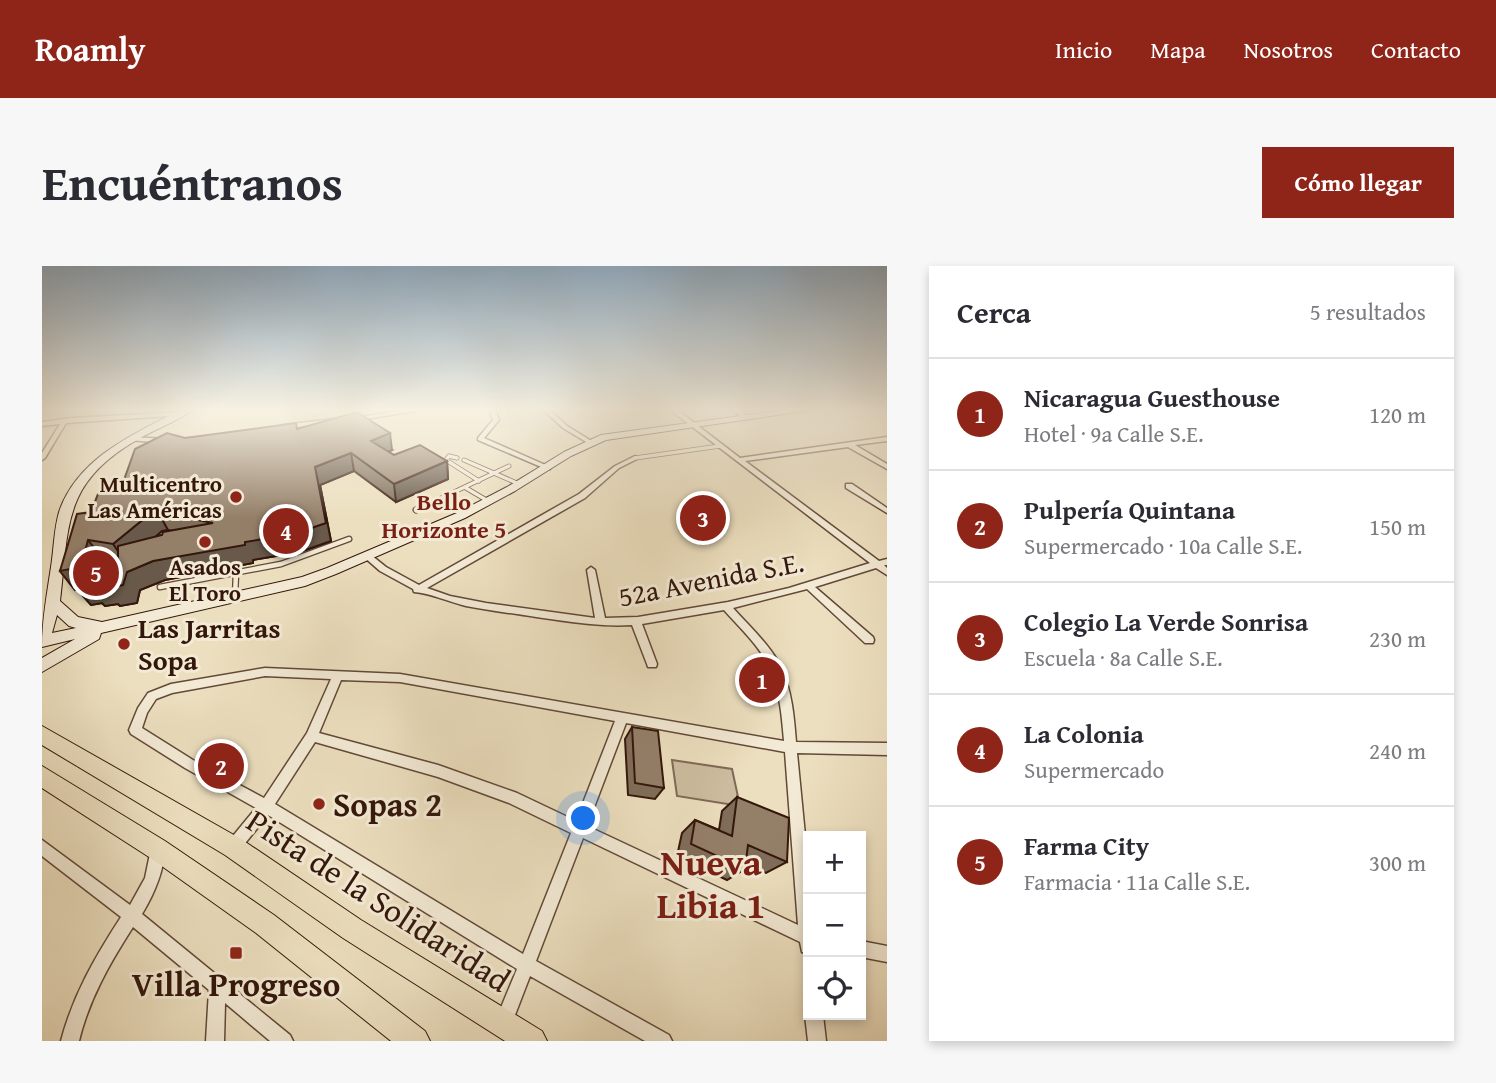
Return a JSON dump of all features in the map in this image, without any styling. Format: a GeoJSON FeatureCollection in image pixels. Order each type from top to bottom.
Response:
{"type":"FeatureCollection","features":[{"type":"Feature","properties":{"kind":"main road","name":"Pista de la Solidaridad"},"geometry":{"type":"LineString","coordinates":[[42,735],[233,847],[352,929],[532,1041]]}},
{"type":"Feature","properties":{"kind":"main road"},"geometry":{"type":"LineString","coordinates":[[42,776],[157,849],[265,924],[415,1041]]}},
{"type":"Feature","properties":{"kind":"street"},"geometry":{"type":"LineString","coordinates":[[42,659],[68,504],[76,487],[96,465],[123,445]]}},
{"type":"Feature","properties":{"kind":"street"},"geometry":{"type":"LineString","coordinates":[[494,445],[548,468]]}},
{"type":"Feature","properties":{"kind":"street"},"geometry":{"type":"LineString","coordinates":[[47,639],[119,625],[305,581],[368,557],[488,500],[548,468],[582,445]]}},
{"type":"Feature","properties":{"kind":"street"},"geometry":{"type":"LineString","coordinates":[[738,460],[840,445]]}},
{"type":"Feature","properties":{"kind":"street"},"geometry":{"type":"LineString","coordinates":[[850,445],[887,467]]}},
{"type":"Feature","properties":{"kind":"street"},"geometry":{"type":"LineString","coordinates":[[720,446],[882,563],[887,572]]}},
{"type":"Feature","properties":{"kind":"street"},"geometry":{"type":"LineString","coordinates":[[417,590],[582,496],[617,467],[635,458]]}},
{"type":"Feature","properties":{"kind":"street"},"geometry":{"type":"LineString","coordinates":[[849,486],[887,511]]}},
{"type":"Feature","properties":{"kind":"street","name":"52a Avenida S.E."},"geometry":{"type":"LineString","coordinates":[[368,557],[395,578],[417,590],[477,605],[601,621],[636,621],[725,605],[808,586],[882,563]]}},
{"type":"Feature","properties":{"kind":"street"},"geometry":{"type":"LineString","coordinates":[[591,570],[601,621]]}},
{"type":"Feature","properties":{"kind":"street"},"geometry":{"type":"LineString","coordinates":[[808,586],[869,640]]}},
{"type":"Feature","properties":{"kind":"street"},"geometry":{"type":"LineString","coordinates":[[53,603],[74,622],[119,625]]}},
{"type":"Feature","properties":{"kind":"street"},"geometry":{"type":"LineString","coordinates":[[725,605],[765,650],[776,669],[787,705],[804,894]]}},
{"type":"Feature","properties":{"kind":"street"},"geometry":{"type":"LineString","coordinates":[[636,621],[652,664]]}},
{"type":"Feature","properties":{"kind":"street"},"geometry":{"type":"LineString","coordinates":[[42,666],[87,639],[119,625]]}},
{"type":"Feature","properties":{"kind":"street"},"geometry":{"type":"LineString","coordinates":[[663,1041],[526,965],[266,806],[189,764],[135,730],[142,711],[152,696],[185,686],[265,672],[400,678],[789,747],[887,750]]}},
{"type":"Feature","properties":{"kind":"street"},"geometry":{"type":"LineString","coordinates":[[233,847],[266,806],[312,736],[338,675]]}},
{"type":"Feature","properties":{"kind":"street"},"geometry":{"type":"LineString","coordinates":[[504,1022],[623,717]]}},
{"type":"Feature","properties":{"kind":"street"},"geometry":{"type":"LineString","coordinates":[[312,736],[438,771],[512,798],[803,936]]}},
{"type":"Feature","properties":{"kind":"street"},"geometry":{"type":"LineString","coordinates":[[42,847],[132,916],[284,1041]]}},
{"type":"Feature","properties":{"kind":"street"},"geometry":{"type":"LineString","coordinates":[[70,1041],[76,1016],[100,964],[132,916],[152,879],[157,849]]}},
{"type":"Feature","properties":{"kind":"street"},"geometry":{"type":"LineString","coordinates":[[866,950],[887,954]]}},
{"type":"Feature","properties":{"kind":"street"},"geometry":{"type":"LineString","coordinates":[[215,1041],[217,988]]}},
{"type":"Feature","properties":{"kind":"street"},"geometry":{"type":"LineString","coordinates":[[815,1020],[817,1041]]}},
{"type":"Feature","properties":{"kind":"lane"},"geometry":{"type":"LineString","coordinates":[[635,458],[720,446]]}},
{"type":"Feature","properties":{"kind":"lane"},"geometry":{"type":"LineString","coordinates":[[457,457],[449,456],[446,460],[479,481]]}},
{"type":"Feature","properties":{"kind":"lane"},"geometry":{"type":"LineString","coordinates":[[464,460],[519,484]]}},
{"type":"Feature","properties":{"kind":"lane"},"geometry":{"type":"LineString","coordinates":[[416,510],[509,466]]}},
{"type":"Feature","properties":{"kind":"lane"},"geometry":{"type":"LineString","coordinates":[[466,488],[488,500]]}},
{"type":"Feature","properties":{"kind":"lane"},"geometry":{"type":"LineString","coordinates":[[160,587],[236,573],[311,554],[349,539]]}},
{"type":"Feature","properties":{"kind":"lane"},"geometry":{"type":"LineString","coordinates":[[235,596],[236,573]]}},
{"type":"Feature","properties":{"kind":"shaded area"},"geometry":{"type":"Polygon","coordinates":[[[672,760],[732,769],[740,806],[677,796],[672,760]]]}},
{"type":"Feature","properties":{"kind":"building"},"geometry":{"type":"Polygon","coordinates":[[[143,445],[378,445],[394,455],[420,445],[447,461],[394,484],[351,453],[315,467],[326,523],[294,534],[245,542],[245,545],[153,561],[127,572],[123,585],[90,588],[92,584],[75,587],[80,574],[111,569],[112,564],[118,563],[118,546],[162,535],[163,532],[213,523],[158,512],[151,513],[113,544],[88,540],[81,567],[60,571],[77,514],[91,512],[98,494],[120,491],[135,449],[143,445]]]}},
{"type":"Feature","properties":{"kind":"building"},"geometry":{"type":"Polygon","coordinates":[[[632,727],[658,731],[664,788],[635,783],[632,727]]]}},
{"type":"Feature","properties":{"kind":"building"},"geometry":{"type":"Polygon","coordinates":[[[737,797],[789,818],[787,862],[748,845],[745,869],[691,844],[695,820],[732,836],[737,797]]]}},
{"type":"Feature","properties":{"kind":"place","name":"Multicentro Las Américas"},"geometry":{"type":"Point","coordinates":[236,497]}},
{"type":"Feature","properties":{"kind":"place","name":"Colegio La Verde Sonrisa"},"geometry":{"type":"Point","coordinates":[703,518]}},
{"type":"Feature","properties":{"kind":"place","name":"La Colonia"},"geometry":{"type":"Point","coordinates":[286,531]}},
{"type":"Feature","properties":{"kind":"place","name":"Asados El Toro"},"geometry":{"type":"Point","coordinates":[205,542]}},
{"type":"Feature","properties":{"kind":"place","name":"Farma City"},"geometry":{"type":"Point","coordinates":[96,573]}},
{"type":"Feature","properties":{"kind":"place","name":"Las Jarritas Sopa"},"geometry":{"type":"Point","coordinates":[124,644]}},
{"type":"Feature","properties":{"kind":"place","name":"Nicaragua Guesthouse"},"geometry":{"type":"Point","coordinates":[762,680]}},
{"type":"Feature","properties":{"kind":"place","name":"Pulpería Quintana"},"geometry":{"type":"Point","coordinates":[221,766]}},
{"type":"Feature","properties":{"kind":"place","name":"Sopas 2"},"geometry":{"type":"Point","coordinates":[319,804]}},
{"type":"Feature","properties":{"kind":"place","name":"Villa Progreso"},"geometry":{"type":"Point","coordinates":[236,953]}},
{"type":"Feature","properties":{"kind":"district","name":"Bello Horizonte 5"},"geometry":{"type":"Point","coordinates":[444,516]}},
{"type":"Feature","properties":{"kind":"district","name":"Nueva Libia 1"},"geometry":{"type":"Point","coordinates":[711,884]}}]}
